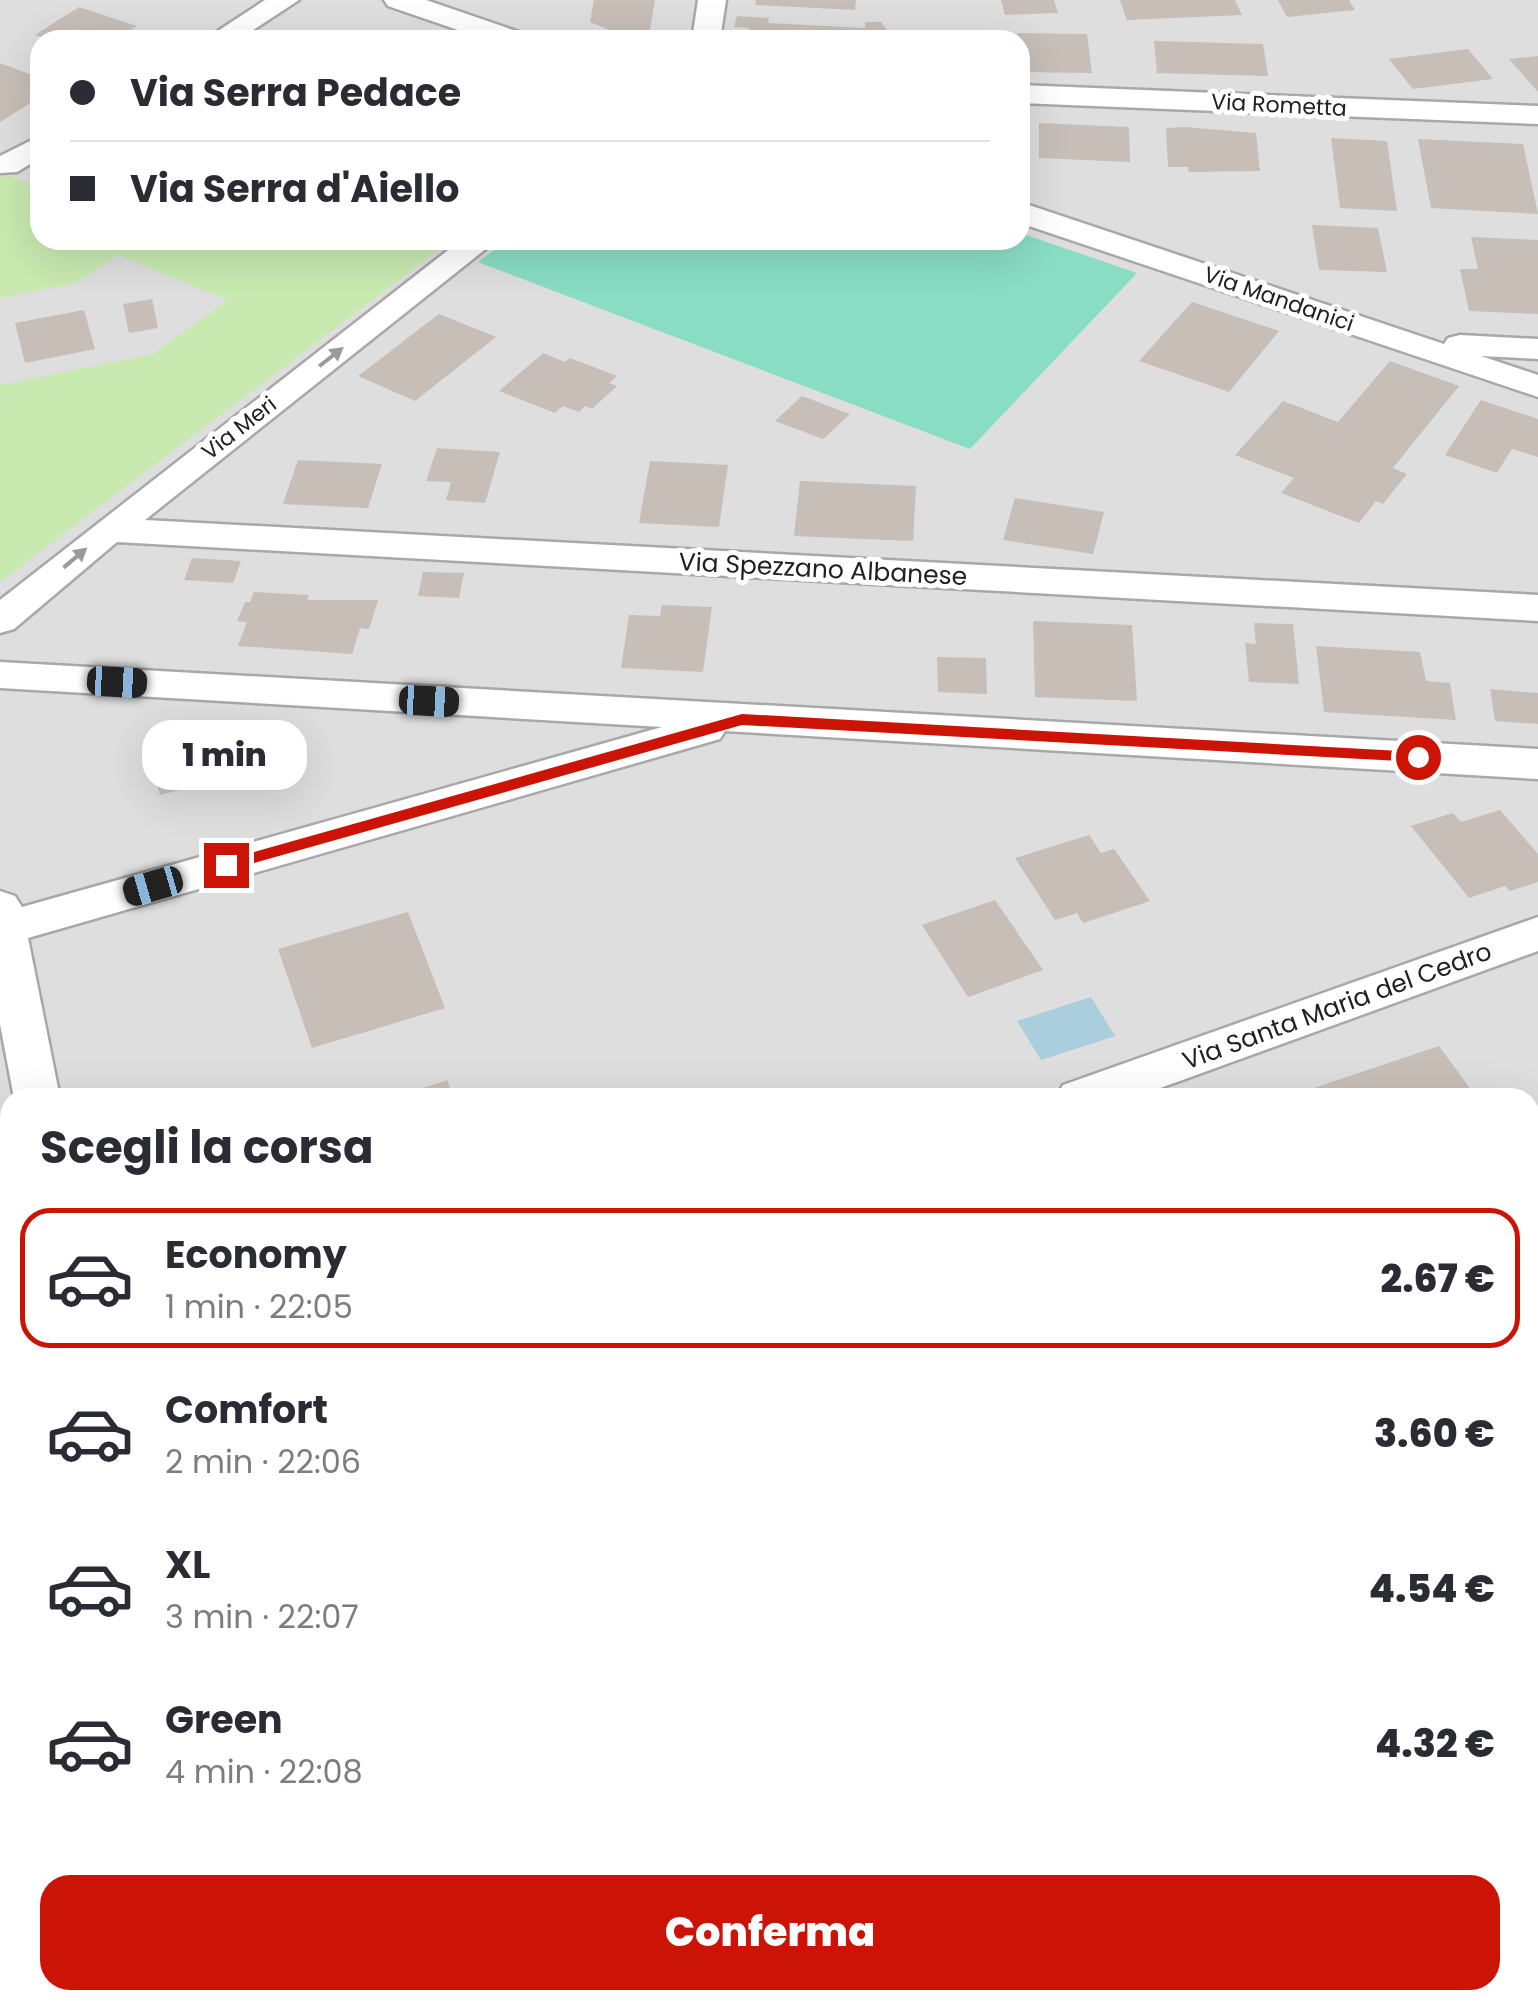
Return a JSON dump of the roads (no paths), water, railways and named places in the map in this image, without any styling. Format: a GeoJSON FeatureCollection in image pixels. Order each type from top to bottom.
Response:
{"type":"FeatureCollection","features":[{"type":"Feature","properties":{"kind":"street"},"geometry":{"type":"LineString","coordinates":[[235,30],[286,0]]}},
{"type":"Feature","properties":{"kind":"street"},"geometry":{"type":"LineString","coordinates":[[398,0],[486,30]]}},
{"type":"Feature","properties":{"kind":"street"},"geometry":{"type":"LineString","coordinates":[[708,30],[712,0]]}},
{"type":"Feature","properties":{"kind":"street","name":"Via Rometta"},"geometry":{"type":"LineString","coordinates":[[1030,94],[1538,115]]}},
{"type":"Feature","properties":{"kind":"street"},"geometry":{"type":"LineString","coordinates":[[6,165],[30,151]]}},
{"type":"Feature","properties":{"kind":"street","name":"Via Mandanici"},"geometry":{"type":"LineString","coordinates":[[1030,215],[1538,387]]}},
{"type":"Feature","properties":{"kind":"street","name":"Via Meri"},"geometry":{"type":"LineString","coordinates":[[0,620],[467,250]]}},
{"type":"Feature","properties":{"kind":"street"},"geometry":{"type":"LineString","coordinates":[[1407,343],[1538,349]]}},
{"type":"Feature","properties":{"kind":"street","name":"Via Spezzano Albanese"},"geometry":{"type":"LineString","coordinates":[[109,530],[1538,608]]}},
{"type":"Feature","properties":{"kind":"street"},"geometry":{"type":"LineString","coordinates":[[0,675],[1538,764]]}},
{"type":"Feature","properties":{"kind":"street"},"geometry":{"type":"LineString","coordinates":[[35,1088],[3,917],[742,720]]}},
{"type":"Feature","properties":{"kind":"street","name":"Via Santa Maria del Cedro"},"geometry":{"type":"LineString","coordinates":[[1107,1088],[1538,934]]}},
{"type":"Feature","properties":{"kind":"water"},"geometry":{"type":"Polygon","coordinates":[[[1091,997],[1115,1036],[1041,1060],[1017,1021],[1091,997]]]}}]}
